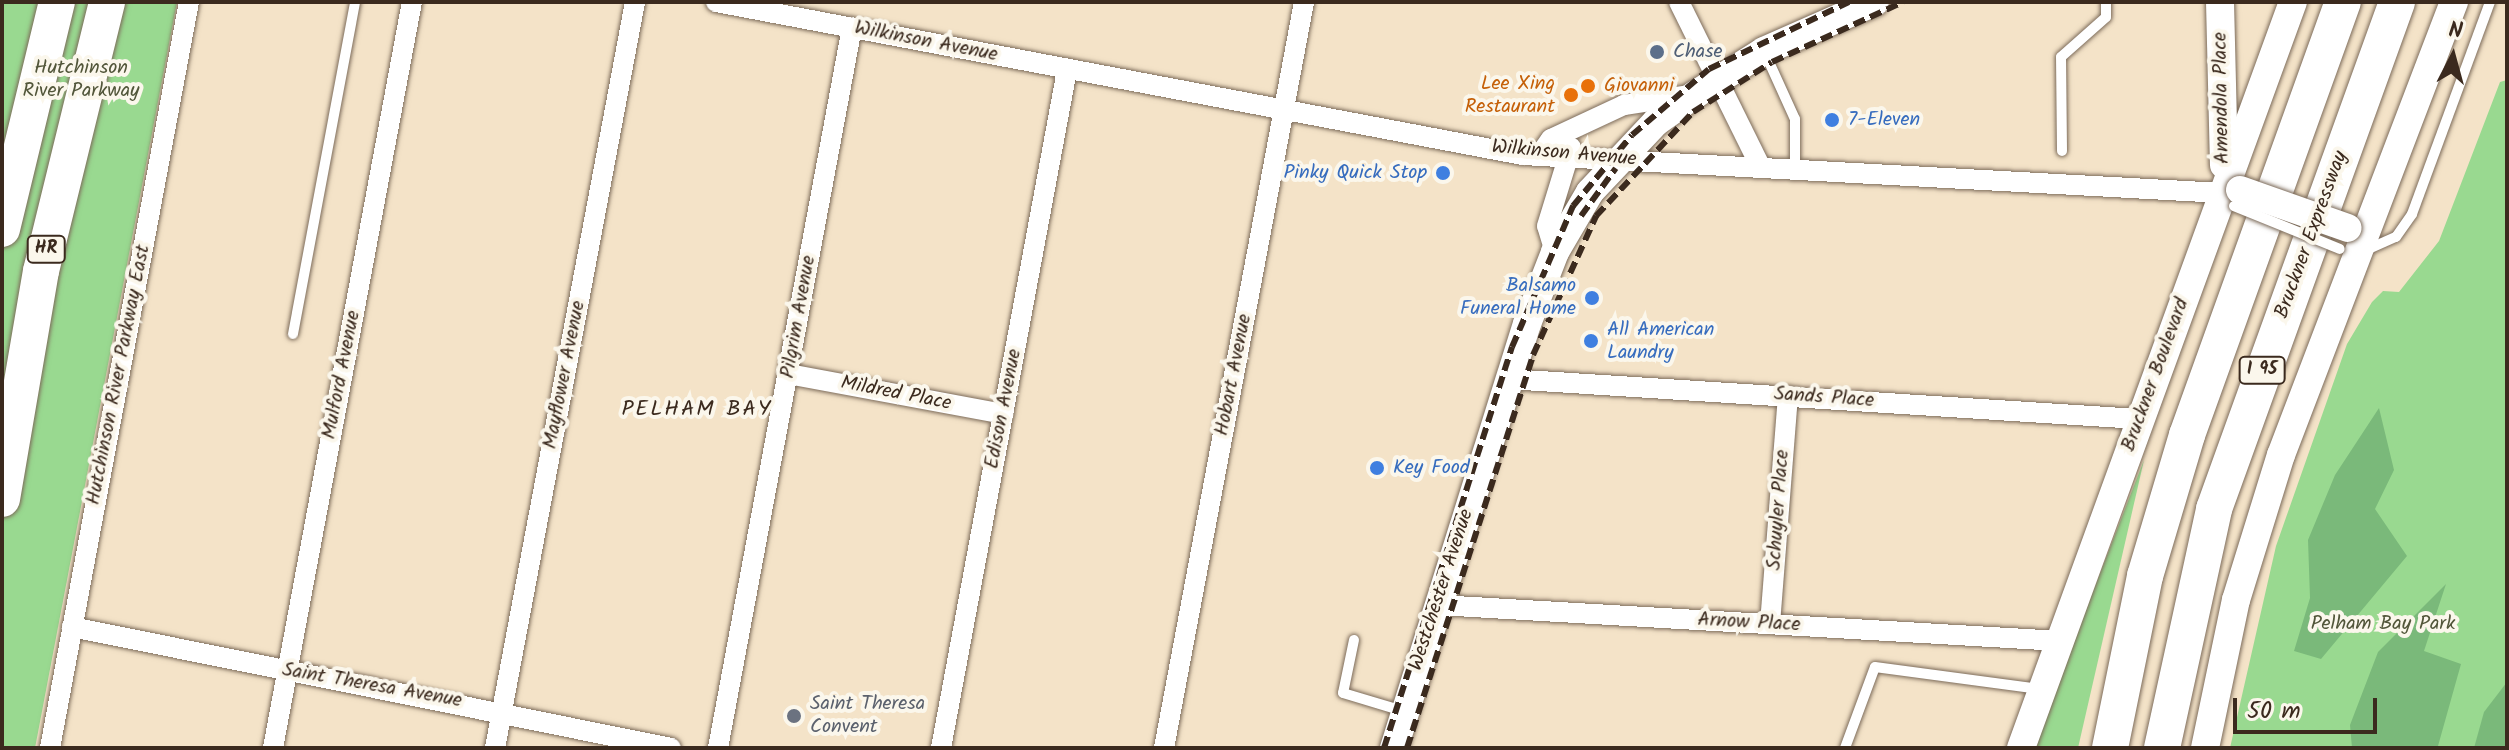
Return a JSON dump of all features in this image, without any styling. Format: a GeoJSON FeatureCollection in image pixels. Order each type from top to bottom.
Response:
{"type":"FeatureCollection","features":[{"type":"Feature","properties":{"kind":"highway","name":"HR"},"geometry":{"type":"LineString","coordinates":[[2,229],[57,2]]}},
{"type":"Feature","properties":{"kind":"highway","name":"HR"},"geometry":{"type":"LineString","coordinates":[[2,499],[41,271],[107,2]]}},
{"type":"Feature","properties":{"kind":"highway","name":"I 95"},"geometry":{"type":"LineString","coordinates":[[2110,748],[2142,588],[2187,435],[2343,2]]}},
{"type":"Feature","properties":{"kind":"highway","name":"Bruckner Expressway"},"geometry":{"type":"LineString","coordinates":[[2162,748],[2214,509],[2397,2]]}},
{"type":"Feature","properties":{"kind":"main road","name":"Westchester Avenue"},"geometry":{"type":"LineString","coordinates":[[1394,748],[1508,379],[1555,252],[1619,160],[1707,87],[1764,51],[1875,2]]}},
{"type":"Feature","properties":{"kind":"main road","name":"Amendola Place"},"geometry":{"type":"LineString","coordinates":[[2220,2],[2232,196]]}},
{"type":"Feature","properties":{"kind":"main road","name":"Bruckner Boulevard"},"geometry":{"type":"LineString","coordinates":[[2021,748],[2139,419],[2232,196],[2293,2]]}},
{"type":"Feature","properties":{"kind":"main road"},"geometry":{"type":"LineString","coordinates":[[2205,748],[2250,551],[2354,241],[2454,2]]}},
{"type":"Feature","properties":{"kind":"main road","name":"Wilkinson Avenue"},"geometry":{"type":"LineString","coordinates":[[2232,196],[2354,241]]}},
{"type":"Feature","properties":{"kind":"street","name":"Hutchinson River Parkway East"},"geometry":{"type":"LineString","coordinates":[[50,748],[189,2]]}},
{"type":"Feature","properties":{"kind":"street","name":"Mulford Avenue"},"geometry":{"type":"LineString","coordinates":[[273,748],[412,2]]}},
{"type":"Feature","properties":{"kind":"street","name":"Mayflower Avenue"},"geometry":{"type":"LineString","coordinates":[[495,748],[635,2]]}},
{"type":"Feature","properties":{"kind":"street","name":"Wilkinson Avenue"},"geometry":{"type":"LineString","coordinates":[[716,2],[1539,156],[1795,167],[2232,196]]}},
{"type":"Feature","properties":{"kind":"street","name":"Hobart Avenue"},"geometry":{"type":"LineString","coordinates":[[1164,748],[1304,2]]}},
{"type":"Feature","properties":{"kind":"street"},"geometry":{"type":"LineString","coordinates":[[1679,2],[1707,87],[1760,166]]}},
{"type":"Feature","properties":{"kind":"street","name":"Pilgrim Avenue"},"geometry":{"type":"LineString","coordinates":[[718,748],[852,27]]}},
{"type":"Feature","properties":{"kind":"street","name":"Edison Avenue"},"geometry":{"type":"LineString","coordinates":[[941,748],[1067,70]]}},
{"type":"Feature","properties":{"kind":"street","name":"Westchester Avenue"},"geometry":{"type":"LineString","coordinates":[[1539,156],[1551,139],[1624,105],[1707,87]]}},
{"type":"Feature","properties":{"kind":"street","name":"Westchester Avenue"},"geometry":{"type":"LineString","coordinates":[[1555,252],[1547,226],[1563,158],[1593,120]]}},
{"type":"Feature","properties":{"kind":"street","name":"Mildred Place"},"geometry":{"type":"LineString","coordinates":[[788,374],[1003,414]]}},
{"type":"Feature","properties":{"kind":"street","name":"Sands Place"},"geometry":{"type":"LineString","coordinates":[[1508,379],[2139,419]]}},
{"type":"Feature","properties":{"kind":"street","name":"Schuyler Place"},"geometry":{"type":"LineString","coordinates":[[1770,624],[1788,396]]}},
{"type":"Feature","properties":{"kind":"street","name":"Arnow Place"},"geometry":{"type":"LineString","coordinates":[[1438,605],[2060,641]]}},
{"type":"Feature","properties":{"kind":"street","name":"Saint Theresa Avenue"},"geometry":{"type":"LineString","coordinates":[[72,627],[502,710],[671,748]]}},
{"type":"Feature","properties":{"kind":"lane"},"geometry":{"type":"LineString","coordinates":[[293,334],[355,2]]}},
{"type":"Feature","properties":{"kind":"lane"},"geometry":{"type":"LineString","coordinates":[[2062,151],[2061,57],[2106,17],[2106,2]]}},
{"type":"Feature","properties":{"kind":"lane"},"geometry":{"type":"LineString","coordinates":[[2354,241],[2390,242],[2412,214],[2490,2]]}},
{"type":"Feature","properties":{"kind":"lane"},"geometry":{"type":"LineString","coordinates":[[1764,51],[1795,119],[1795,167]]}},
{"type":"Feature","properties":{"kind":"lane"},"geometry":{"type":"LineString","coordinates":[[1354,640],[1343,693],[1403,711]]}},
{"type":"Feature","properties":{"kind":"lane"},"geometry":{"type":"LineString","coordinates":[[1845,748],[1875,667],[2042,689]]}},
{"type":"Feature","properties":{"kind":"green space","name":"Hutchinson River Parkway"},"geometry":{"type":"Polygon","coordinates":[[[2,2],[177,2],[35,748],[2,748],[2,2]]]}},
{"type":"Feature","properties":{"kind":"green space","name":"Pelham Bay Park"},"geometry":{"type":"Polygon","coordinates":[[[2507,80],[2507,748],[2230,748],[2276,546],[2347,344],[2372,302],[2383,291],[2399,292],[2439,241],[2500,82],[2507,80]]]}},
{"type":"Feature","properties":{"kind":"green space"},"geometry":{"type":"Polygon","coordinates":[[[2379,408],[2394,470],[2375,509],[2407,556],[2321,659],[2294,651],[2310,598],[2308,540],[2335,475],[2379,408]]]}},
{"type":"Feature","properties":{"kind":"green space"},"geometry":{"type":"Polygon","coordinates":[[[2144,460],[2078,748],[2035,748],[2094,589],[2144,460]]]}},
{"type":"Feature","properties":{"kind":"green space"},"geometry":{"type":"Polygon","coordinates":[[[2446,584],[2424,651],[2461,664],[2438,746],[2352,748],[2350,725],[2378,652],[2446,584]]]}},
{"type":"Feature","properties":{"kind":"green space"},"geometry":{"type":"Polygon","coordinates":[[[2507,682],[2507,748],[2474,748],[2484,712],[2507,682]]]}},
{"type":"Feature","properties":{"kind":"railway"},"geometry":{"type":"LineString","coordinates":[[1384,748],[1512,347],[1573,206],[1632,135],[1709,69],[1849,2]]}},
{"type":"Feature","properties":{"kind":"railway"},"geometry":{"type":"LineString","coordinates":[[1407,748],[1533,355],[1596,216],[1693,112],[1772,62],[1903,2]]}},
{"type":"Feature","properties":{"kind":"railway"},"geometry":{"type":"LineString","coordinates":[[1581,216],[1616,168]]}},
{"type":"Feature","properties":{"kind":"place","name":"Chase"},"geometry":{"type":"Point","coordinates":[1657,52]}},
{"type":"Feature","properties":{"kind":"place","name":"Giovanni"},"geometry":{"type":"Point","coordinates":[1588,86]}},
{"type":"Feature","properties":{"kind":"place","name":"Lee Xing Restaurant"},"geometry":{"type":"Point","coordinates":[1571,95]}},
{"type":"Feature","properties":{"kind":"place","name":"7-Eleven"},"geometry":{"type":"Point","coordinates":[1832,120]}},
{"type":"Feature","properties":{"kind":"place","name":"Pinky Quick Stop"},"geometry":{"type":"Point","coordinates":[1443,173]}},
{"type":"Feature","properties":{"kind":"place","name":"Balsamo Funeral Home"},"geometry":{"type":"Point","coordinates":[1592,298]}},
{"type":"Feature","properties":{"kind":"place","name":"All American Laundry"},"geometry":{"type":"Point","coordinates":[1591,341]}},
{"type":"Feature","properties":{"kind":"place","name":"Key Food"},"geometry":{"type":"Point","coordinates":[1377,468]}},
{"type":"Feature","properties":{"kind":"place","name":"Saint Theresa Convent"},"geometry":{"type":"Point","coordinates":[794,716]}},
{"type":"Feature","properties":{"kind":"district","name":"PELHAM BAY"},"geometry":{"type":"Point","coordinates":[697,410]}}]}
